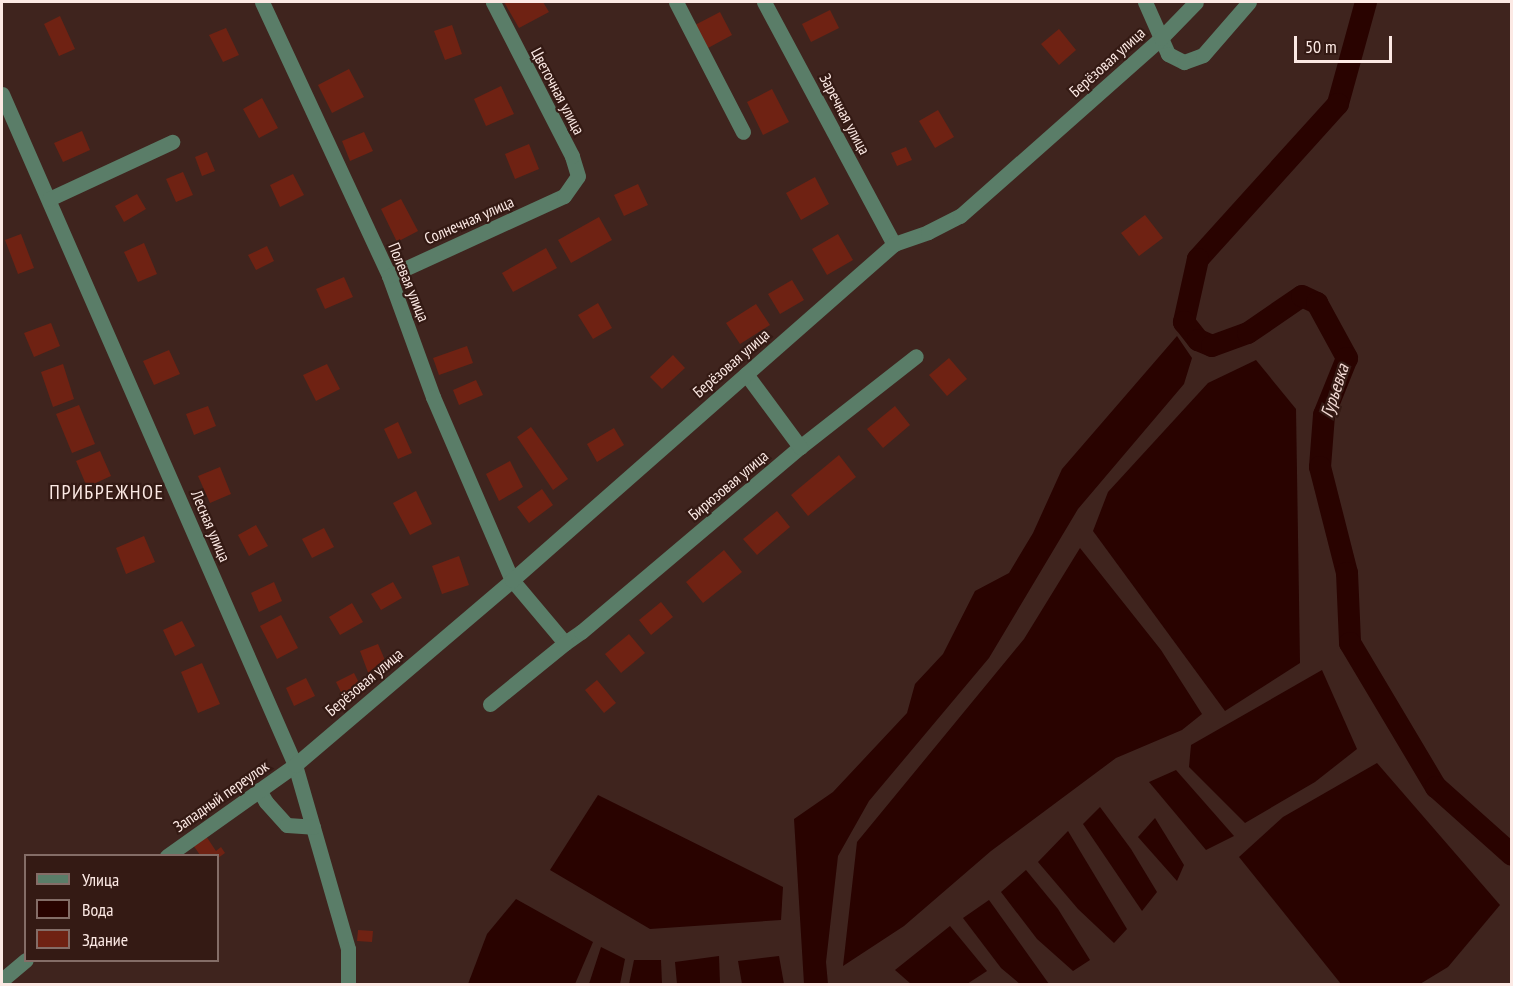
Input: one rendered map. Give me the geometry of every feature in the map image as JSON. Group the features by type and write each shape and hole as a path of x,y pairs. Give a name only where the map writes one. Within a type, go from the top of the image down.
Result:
{"street":[{"name":"Полевая улица","path":"262,2 389,276 433,397 512,580"},
{"name":"Цветочная улица","path":"493,2 572,156 578,176 564,196"},
{"path":"675,2 743,132"},
{"name":"Заречная улица","path":"764,2 894,244"},
{"path":"1145,2 1168,54 1184,62 1203,55 1249,2"},
{"name":"Берёзовая улица","path":"295,765 512,580 894,244 928,232 960,216 1161,38 1196,2"},
{"name":"Лесная улица","path":"2,94 295,765 348,949 348,984"},
{"path":"49,199 172,142"},
{"name":"Солнечная улица","path":"389,276 564,196"},
{"name":"Бирюзовая улица","path":"490,704 581,632 800,447 916,356"},
{"path":"746,374 800,447"},
{"path":"512,580 565,643"},
{"name":"Западный переулок","path":"168,854 295,765"},
{"path":"260,790 266,802 287,825 313,827"},
{"path":"2,980 24,962"}],"water":[{"path":"1177,336 1192,358 1184,384 1078,509 989,658 869,801 838,856 826,962 828,984 804,984 794,819 833,792 907,713 915,684 943,654 975,591 1009,573 1033,533 1062,469"},
{"path":"1256,360 1296,409 1300,663 1225,711 1093,531 1108,492 1208,383"},
{"path":"1080,548 1161,650 1202,714 1182,730 1116,758 991,851 904,926 843,966 857,842 1024,639"},
{"path":"1322,670 1357,749 1315,782 1245,823 1189,767 1191,745"},
{"path":"1377,763 1500,905 1448,967 1420,984 1341,984 1239,857 1283,817"},
{"path":"1176,770 1234,836 1206,850 1149,782"},
{"path":"598,795 783,887 781,920 650,929 550,870"},
{"path":"1100,807 1131,849 1157,892 1142,911 1083,824"},
{"path":"1155,818 1184,865 1177,881 1138,837"},
{"path":"1068,831 1127,929 1114,943 1078,909 1038,862"},
{"path":"1026,870 1058,909 1090,960 1073,971 1037,939 1001,892"},
{"path":"516,899 593,942 575,984 468,984 487,934"},
{"path":"989,900 1049,984 1020,984 1001,968 963,918"},
{"path":"950,926 987,971 967,984 911,984 895,970"},
{"path":"601,947 625,959 620,984 589,984"},
{"path":"719,956 720,984 677,984 675,962"},
{"path":"779,956 784,984 742,984 738,961"},
{"path":"634,960 661,960 662,984 629,984"}],"building":[{"path":"504,2 543,2 549,12 519,28"},
{"path":"830,10 839,28 811,42 802,24"},
{"path":"720,12 732,35 708,48 695,25"},
{"path":"60,16 75,49 59,56 44,24"},
{"path":"452,25 462,54 445,60 434,31"},
{"path":"226,28 239,55 223,62 209,35"},
{"path":"1059,29 1076,50 1059,65 1041,44"},
{"path":"349,69 364,97 332,113 318,85"},
{"path":"501,86 514,114 486,126 474,99"},
{"path":"772,89 789,122 763,135 747,102"},
{"path":"262,98 278,128 259,138 243,109"},
{"path":"938,110 954,137 935,148 919,121"},
{"path":"82,131 90,150 63,162 54,143"},
{"path":"364,132 373,151 350,161 342,141"},
{"path":"529,144 539,169 515,179 505,154"},
{"path":"906,147 912,160 897,166 891,153"},
{"path":"207,152 215,171 202,176 195,157"},
{"path":"183,172 193,195 176,202 166,179"},
{"path":"293,174 304,195 280,207 270,185"},
{"path":"815,177 829,204 801,220 786,193"},
{"path":"638,184 648,205 624,216 614,195"},
{"path":"137,194 146,209 124,222 115,206"},
{"path":"401,199 418,231 397,242 381,209"},
{"path":"1145,215 1163,238 1139,256 1121,233"},
{"path":"599,217 612,240 571,263 558,240"},
{"path":"21,234 34,268 18,274 5,240"},
{"path":"838,234 853,260 827,275 812,249"},
{"path":"144,243 157,274 138,282 124,252"},
{"path":"267,246 274,261 256,270 248,255"},
{"path":"546,248 557,268 513,292 502,273"},
{"path":"344,277 353,297 325,309 316,289"},
{"path":"792,280 804,300 780,314 768,294"},
{"path":"598,303 612,328 593,339 578,315"},
{"path":"756,304 770,325 740,344 726,323"},
{"path":"51,323 60,346 34,357 24,333"},
{"path":"467,346 473,363 439,375 433,358"},
{"path":"169,350 180,374 154,385 143,361"},
{"path":"673,355 685,368 662,389 650,377"},
{"path":"949,358 967,379 947,396 929,375"},
{"path":"63,364 74,399 53,407 41,372"},
{"path":"327,364 340,389 316,401 303,375"},
{"path":"476,380 483,395 459,405 453,390"},
{"path":"79,405 95,444 72,453 56,414"},
{"path":"208,406 216,426 194,435 186,414"},
{"path":"895,406 910,425 883,448 867,429"},
{"path":"398,422 412,453 398,459 384,429"},
{"path":"531,427 568,479 553,490 517,437"},
{"path":"614,428 624,445 597,462 587,444"},
{"path":"100,451 111,476 87,487 76,461"},
{"path":"839,455 856,477 808,516 791,495"},
{"path":"510,461 523,487 499,501 486,474"},
{"path":"220,467 231,494 210,503 198,476"},
{"path":"542,489 553,505 529,523 517,507"},
{"path":"416,491 432,524 410,535 393,503"},
{"path":"777,511 790,527 757,555 743,539"},
{"path":"256,525 268,546 249,556 238,535"},
{"path":"324,528 334,547 312,558 302,539"},
{"path":"144,536 155,562 126,574 116,548"},
{"path":"724,550 742,572 703,603 686,582"},
{"path":"459,556 469,585 442,594 432,566"},
{"path":"274,582 282,601 259,612 251,593"},
{"path":"393,582 402,598 381,610 371,594"},
{"path":"661,602 673,617 651,635 639,620"},
{"path":"352,603 363,622 340,635 329,617"},
{"path":"281,615 298,648 277,659 260,626"},
{"path":"182,621 195,646 175,656 163,630"},
{"path":"629,634 645,653 621,673 605,654"},
{"path":"378,644 388,667 369,675 360,651"},
{"path":"202,663 220,704 198,713 181,672"},
{"path":"354,673 364,693 346,702 336,682"},
{"path":"306,678 315,696 294,706 286,688"},
{"path":"597,680 616,703 604,713 585,690"},
{"path":"206,836 216,851 221,847 225,853 219,857 219,854 199,854 193,845"},
{"path":"358,930 373,931 372,942 357,941"}],"waterway":[{"name":"Гурьевка","path":"1366,2 1338,104 1198,259 1184,322 1198,340 1212,346 1248,333 1302,296 1317,303 1347,358 1324,415 1320,467 1347,573 1350,643 1436,787 1512,855"}],"district":[{"name":"ПРИБРЕЖНОЕ","path":"107,492"}]}
